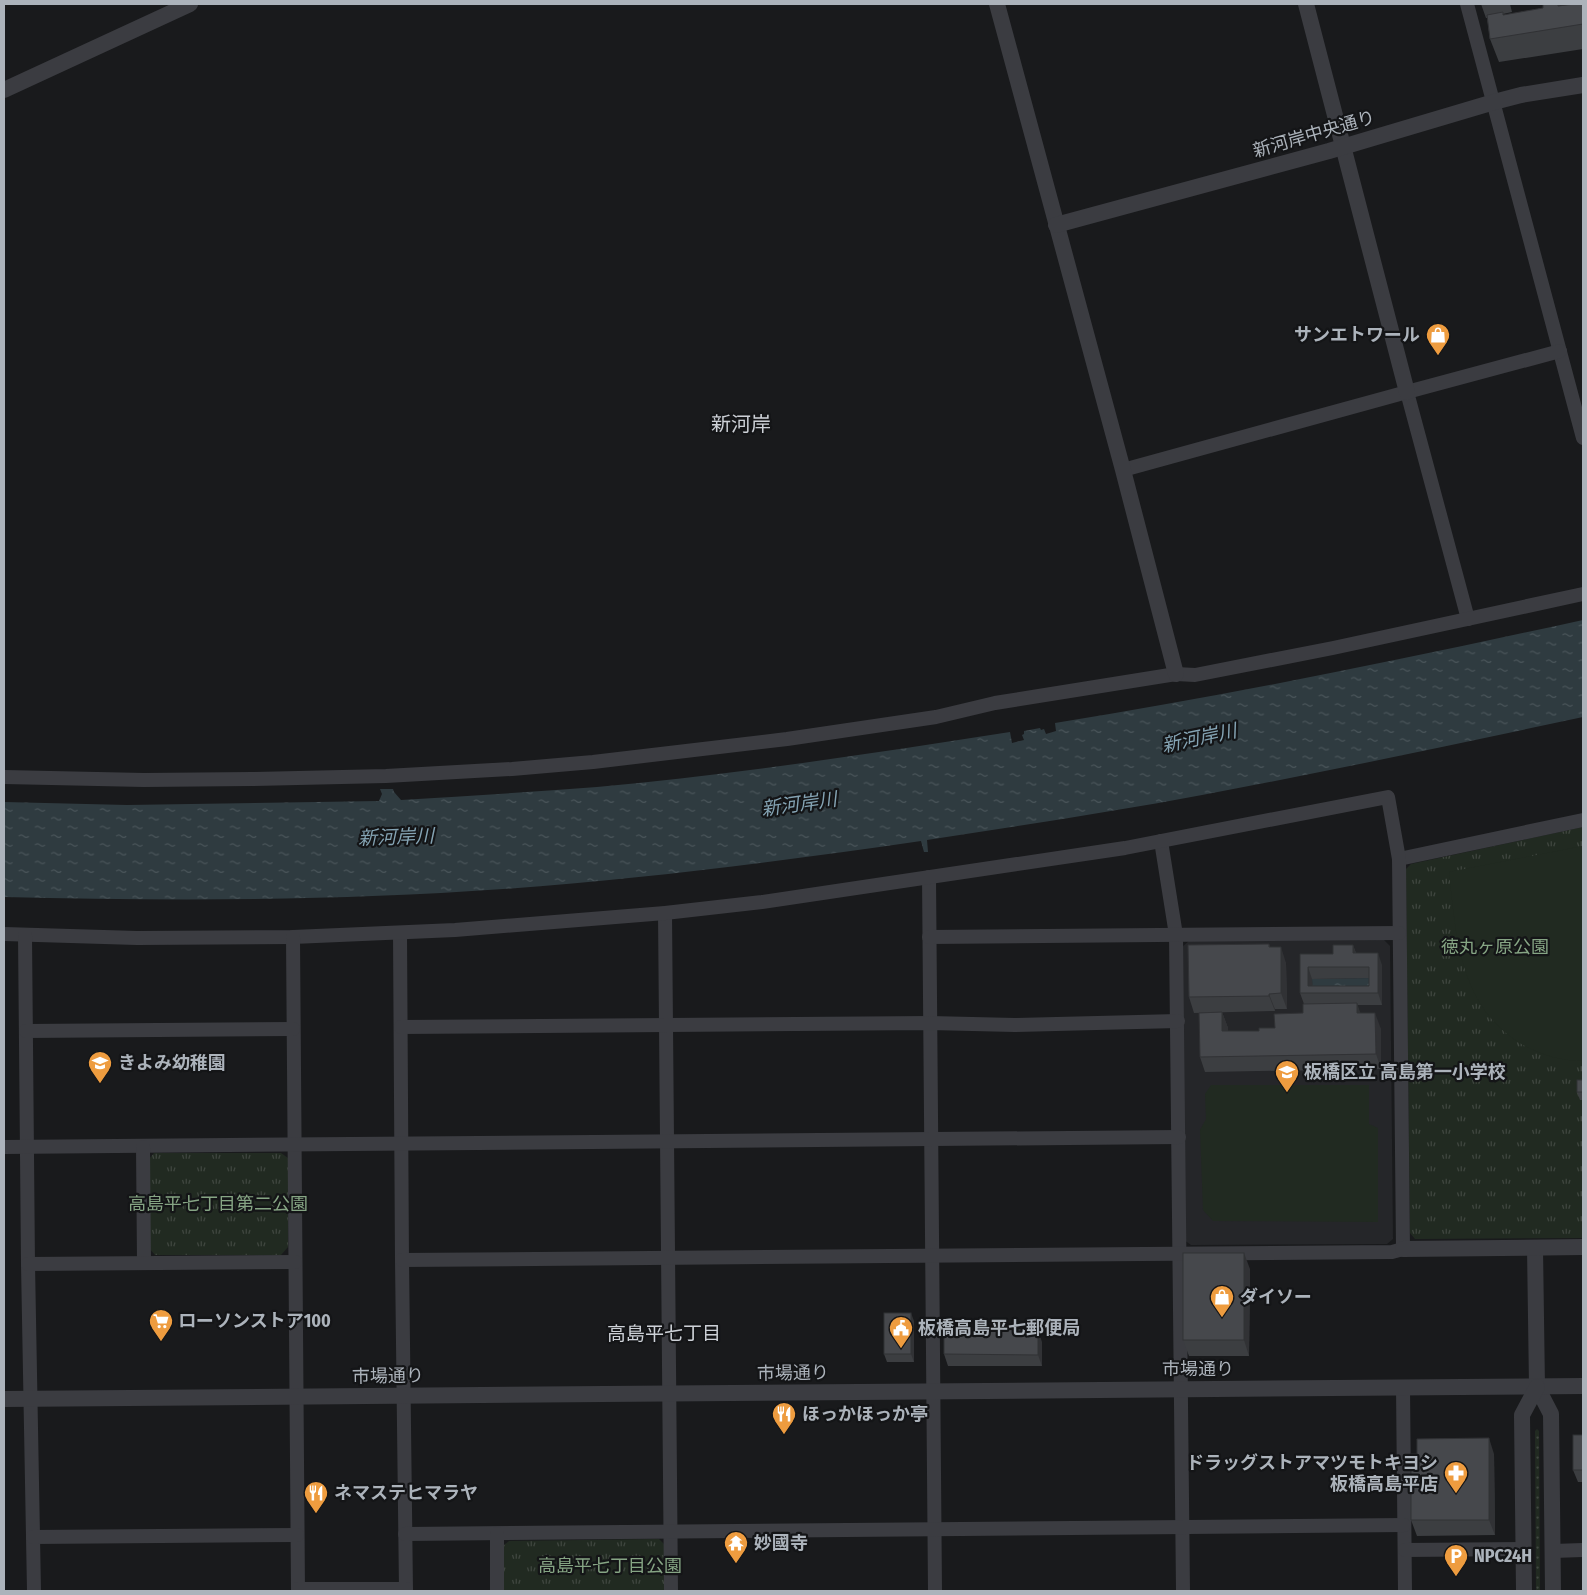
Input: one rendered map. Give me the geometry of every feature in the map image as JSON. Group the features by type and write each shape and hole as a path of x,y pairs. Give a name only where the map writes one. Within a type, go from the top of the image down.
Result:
{"street":[{"path":"4,90 190,4"},
{"path":"998,4 1176,674"},
{"path":"1306,4 1468,619"},
{"path":"1467,4 1583,438"},
{"name":"新河岸中央通り","path":"1056,225 1344,147 1494,102 1522,95 1583,85"},
{"path":"1123,470 1560,351"},
{"path":"4,777 144,780 386,776 512,769 592,762 787,739 936,717 994,703 1176,674 1195,675 1333,648 1583,594"},
{"path":"4,934 137,938 293,937 455,930 665,914 762,902 1125,848 1388,797 1399,859 1403,1249"},
{"path":"1399,859 1583,820"},
{"path":"1160,840 1176,935 1182,1591"},
{"path":"929,877 935,1591"},
{"path":"665,914 671,1591"},
{"path":"293,937 298,1590 406,1590 400,933"},
{"path":"929,937 1399,933"},
{"path":"26,934 28,1264 34,1591"},
{"path":"401,1027 666,1024 1015,1024 1178,1021"},
{"path":"26,1031 293,1029"},
{"path":"4,1148 1179,1137"},
{"path":"143,1146 144,1262"},
{"path":"402,1260 1392,1252 1403,1249 1583,1247"},
{"path":"1535,1248 1537,1387 1551,1414 1553,1591"},
{"path":"28,1264 296,1262"},
{"name":"市場通り","path":"4,1400 1583,1386"},
{"path":"1403,1387 1405,1591"},
{"path":"1524,1591 1522,1415 1537,1387"},
{"path":"405,1534 1404,1526"},
{"path":"497,1534 497,1591"},
{"path":"33,1537 297,1535"},
{"path":"1405,1550 1524,1549"},
{"path":"1553,1551 1583,1550"}],"shaded area":[{"name":"板橋区立 高島第一小学校","path":"1384,940 1390,946 1393,1239 1387,1244 1191,1245 1184,1240 1182,947 1189,941"}],"green space":[{"name":"徳丸ヶ原公園","path":"1583,827 1583,1238 1415,1239 1410,1233 1406,869 1411,864"},
{"path":"1583,846 1583,1061 1575,1061 1541,1053 1518,1042 1498,1026 1483,1008 1472,988 1458,943 1449,872"},
{"path":"1211,1085 1369,1085 1369,1124 1378,1128 1378,1222 1213,1221 1203,1210 1200,1130 1206,1119 1205,1094"},
{"name":"高島平七丁目第二公園","path":"154,1153 281,1153 288,1158 288,1247 281,1255 155,1255 149,1248 148,1160"},
{"path":"1537,1429 1539,1431 1540,1591 1536,1591 1535,1431"},
{"name":"高島平七丁目公園","path":"659,1539 664,1544 664,1591 502,1591 503,1546 509,1541"}],"water":[{"name":"新河岸川","path":"1583,620 1583,717 1202,795 927,840 928,852 924,852 921,841 660,875 441,893 254,899 4,897 4,802 127,805 379,801 382,794 380,789 393,789 401,800 649,782 804,763 1010,732 1012,743 1024,740 1022,735 1024,731 1040,728 1041,730 1044,729 1046,734 1056,731 1055,723 1320,675"},
{"path":"1374,978 1374,998 1313,998 1312,979"}],"building":[{"path":"1543,4 1558,4 1558,6 1583,4 1583,24 1490,39 1487,15 1503,12 1503,15 1543,8"},
{"path":"1269,944 1269,947 1281,947 1281,993 1269,994 1269,996 1189,997 1188,945"},
{"path":"1333,945 1353,945 1353,953 1378,953 1378,993 1300,993 1300,954 1333,954","holes":["1308,967 1369,967 1369,986 1308,986"]},
{"path":"1357,1003 1357,1013 1375,1013 1376,1054 1200,1057 1199,1013 1222,1012 1222,1031 1259,1031 1259,1028 1275,1028 1274,1014 1303,1013 1303,1004"},
{"path":"1577,1080 1583,1080 1583,1092 1577,1092"},
{"path":"1183,1253 1244,1253 1244,1340 1183,1340"},
{"path":"884,1313 911,1313 911,1354 884,1354"},
{"path":"944,1329 1038,1330 1038,1355 944,1354"},
{"path":"1573,1435 1583,1435 1583,1470 1573,1470"},
{"path":"1489,1438 1489,1520 1411,1520 1411,1454 1417,1454 1417,1439"}],"place":[{"name":"サンエトワール","path":"1438,356"},
{"name":"きよみ幼稚園","path":"100,1084"},
{"name":"板橋区立 高島第一小学校","path":"1287,1093"},
{"name":"ダイソー","path":"1222,1318"},
{"name":"ローソンストア100","path":"161,1342"},
{"name":"板橋高島平七郵便局","path":"901,1349"},
{"name":"ほっかほっか亭","path":"784,1435"},
{"name":"ドラッグストアマツモトキヨシ 板橋高島平店","path":"1456,1494"},
{"name":"ネマステヒマラヤ","path":"316,1514"},
{"name":"妙國寺","path":"736,1564"},
{"name":"NPC24H","path":"1456,1577"}],"district":[{"name":"新河岸","path":"741,424"},
{"name":"高島平七丁目","path":"664,1333"}]}
